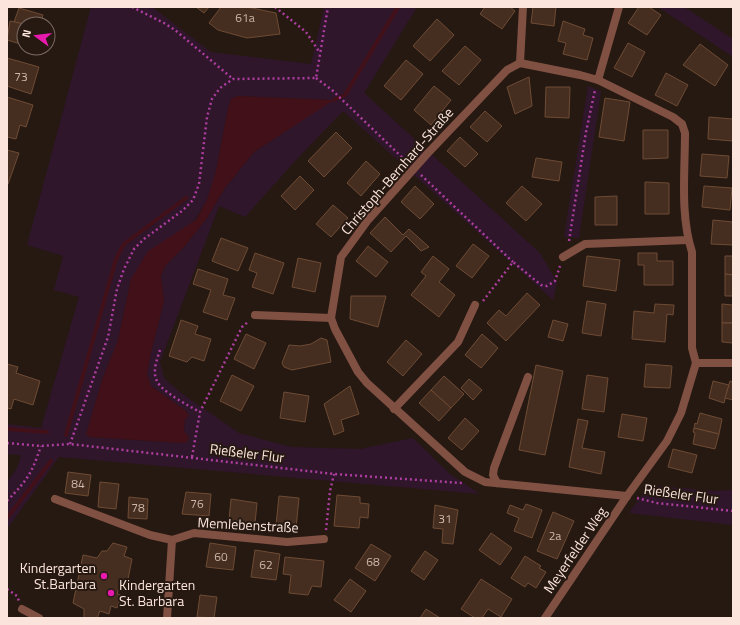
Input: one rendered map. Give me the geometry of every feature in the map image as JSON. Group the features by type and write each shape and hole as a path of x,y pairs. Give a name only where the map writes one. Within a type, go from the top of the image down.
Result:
{"street":[{"path":"255,315 331,318 335,330 358,372 367,383 464,472 485,482 627,496 667,441 678,420 696,363 692,348 692,252 688,240 685,221 685,133 682,124 673,117 598,80 520,63 523,7"},
{"path":"598,80 620,7"},
{"name":"Christoph-Bernhard-Straße","path":"331,318 341,257 368,220 507,70 520,63"},
{"path":"563,257 585,244 688,240"},
{"path":"394,409 458,342 475,305"},
{"path":"696,363 733,364"},
{"path":"497,483 493,475 494,468 528,377"},
{"name":"Meyerfelder Weg","path":"545,618 627,496"},
{"name":"Memlebenstraße","path":"55,499 150,536 172,540 194,533 287,542 324,539"},
{"path":"167,618 172,540"},
{"path":"22,609 39,618"}],"path":[{"path":"132,7 169,26 233,79"},
{"path":"275,7 306,32 320,53"},
{"path":"316,78 328,7"},
{"path":"70,444 108,337 117,289 124,268 134,250 144,239 182,211 193,200 199,184 207,117 212,99 220,88 233,79 316,78 332,90 513,262 541,285 547,286 555,281 570,238 586,132 598,80"},
{"path":"475,305 485,300 513,262"},
{"path":"192,457 200,412 242,327 255,315"},
{"path":"160,350 155,372 157,381 166,390 200,412"},
{"name":"Rießeler Flur","path":"7,443 41,446 70,444 334,474 466,483"},
{"path":"7,500 28,478 41,446"},
{"path":"324,539 330,491 334,474"},
{"name":"Rießeler Flur","path":"627,496 657,503 733,511"},
{"path":"7,588 17,596 22,609"}],"shaded area":[{"path":"91,7 152,7 211,52 311,64 324,7 417,7 364,93 540,253 557,282 553,300 343,111 295,161 245,217 219,206 160,362 164,378 181,393 239,433 291,447 360,449 413,438 450,474 480,494 59,457 7,529 7,482 17,468 21,455 7,454 7,424 41,428 79,297 54,290 63,256 27,245","holes":["238,96 333,100 254,152 225,188 207,218 184,247 165,266 161,276 164,301 147,374 151,386 186,411 189,416 185,419 184,431 189,437 187,442 181,443 90,437 86,435 102,380 118,340 131,279 180,232 195,220 207,200 216,171 231,99"]},
{"path":"658,7 684,7 733,39 733,57"},
{"path":"588,86 601,91 579,238 564,237"},
{"path":"238,96 334,100 254,152 225,188 207,218 184,247 165,266 161,276 164,301 147,374 151,386 186,411 189,416 185,419 184,431 189,437 187,442 181,443 90,437 86,435 87,431 102,380 118,340 131,279 148,251 196,220 207,200 216,171 231,99"},
{"path":"649,485 714,491 733,490 733,525 629,513"}],"building":[{"path":"196,7 209,7 204,13"},
{"path":"221,7 247,7 276,13 280,34 247,38 218,30 209,23"},
{"path":"485,7 510,7 515,11 502,29 480,14"},
{"path":"533,7 556,7 554,26 531,23"},
{"path":"639,7 649,7 661,15 647,35 628,23"},
{"path":"19,8 43,15 43,16 16,16"},
{"path":"437,19 454,35 430,61 413,46"},
{"path":"10,21 16,22 16,43 7,40"},
{"path":"563,21 585,29 583,35 593,38 587,60 563,54 566,43 558,41"},
{"path":"628,43 645,52 632,77 614,68"},
{"path":"700,44 728,65 715,86 683,65"},
{"path":"465,46 481,60 459,85 442,71"},
{"path":"7,58 39,67 31,94 7,86"},
{"path":"406,60 423,74 401,100 384,86"},
{"path":"666,73 688,85 677,106 655,95"},
{"path":"529,77 532,106 515,114 507,87"},
{"path":"434,86 451,100 431,125 414,110"},
{"path":"546,87 570,87 569,118 545,117"},
{"path":"7,97 33,105 26,127 20,125 16,139 7,137"},
{"path":"605,98 630,102 624,141 599,137"},
{"path":"485,111 502,126 487,142 470,127"},
{"path":"709,117 733,119 733,141 708,139"},
{"path":"643,130 668,130 668,158 643,159"},
{"path":"336,132 352,148 324,177 308,161"},
{"path":"460,137 478,154 465,167 447,151"},
{"path":"7,150 19,153 8,184 7,183"},
{"path":"702,154 729,156 727,178 700,176"},
{"path":"536,158 562,162 559,181 532,177"},
{"path":"366,161 380,174 361,196 347,183"},
{"path":"300,176 314,190 295,210 281,196"},
{"path":"645,182 669,183 669,214 645,214"},
{"path":"415,186 434,204 420,219 401,202"},
{"path":"522,186 542,204 526,221 506,203"},
{"path":"704,186 732,188 730,210 702,207"},
{"path":"617,196 617,225 595,225 595,197"},
{"path":"333,205 348,218 331,237 316,224"},
{"path":"385,217 403,235 409,229 429,247 421,251 406,236 391,252 370,233"},
{"path":"713,220 733,222 733,245 711,244"},
{"path":"221,238 248,248 238,271 212,261"},
{"path":"473,244 489,256 472,278 456,266"},
{"path":"368,246 388,262 376,277 356,261"},
{"path":"255,253 284,263 273,294 252,287 257,273 249,270"},
{"path":"638,253 657,253 657,261 673,261 673,285 644,285 644,265 638,265"},
{"path":"433,256 449,269 439,282 455,295 439,317 411,295 426,276 421,272"},
{"path":"587,256 620,260 616,291 583,286"},
{"path":"725,256 733,256 733,275 725,274"},
{"path":"298,258 321,263 315,292 292,287"},
{"path":"198,269 228,279 223,295 235,298 227,320 203,312 211,290 193,284"},
{"path":"725,274 733,275 733,296 725,296"},
{"path":"527,293 540,305 506,341 487,323 499,310 506,316"},
{"path":"351,296 386,296 378,327 350,319"},
{"path":"587,301 606,304 601,336 582,333"},
{"path":"655,304 674,305 673,315 667,314 665,342 632,339 634,311 654,313"},
{"path":"722,304 733,305 733,323 722,323"},
{"path":"181,320 198,326 195,334 211,339 204,361 192,357 187,362 169,356"},
{"path":"553,320 568,324 563,341 548,337"},
{"path":"722,323 733,323 733,343 722,342"},
{"path":"246,334 266,343 254,369 234,359"},
{"path":"482,334 498,348 481,368 465,355"},
{"path":"321,338 327,340 331,362 292,370 284,367 282,363 289,345 300,346 311,344"},
{"path":"406,340 422,354 403,376 387,362"},
{"path":"7,364 18,367 16,373 40,381 33,405 14,399 11,409 7,408"},
{"path":"646,364 672,366 670,388 644,387"},
{"path":"536,365 563,371 545,455 519,450"},
{"path":"232,375 254,386 241,411 220,401"},
{"path":"587,375 608,378 604,412 582,409"},
{"path":"444,376 464,394 451,408 431,390"},
{"path":"469,379 482,390 473,400 461,388"},
{"path":"713,381 729,385 724,403 709,398"},
{"path":"730,381 733,382 733,400 725,398"},
{"path":"350,386 359,414 341,420 344,431 334,435 324,404"},
{"path":"431,390 451,408 439,421 419,403"},
{"path":"284,392 309,396 305,422 280,418"},
{"path":"700,413 722,419 719,434 694,428 695,423 697,424"},
{"path":"622,414 647,418 643,441 618,437"},
{"path":"465,418 479,431 462,450 448,438"},
{"path":"578,419 588,421 582,448 605,452 601,474 569,467"},
{"path":"694,428 719,434 715,449 693,444 695,433 693,432"},
{"path":"673,449 697,455 692,473 668,467"},
{"path":"68,472 91,475 88,496 65,493"},
{"path":"100,482 119,484 116,509 98,507"},
{"path":"186,492 211,494 209,516 182,514"},
{"path":"337,495 360,497 360,503 369,504 368,518 360,517 359,528 334,526"},
{"path":"279,496 299,498 296,528 276,525"},
{"path":"129,497 148,499 147,519 128,518"},
{"path":"231,499 257,503 255,523 229,520"},
{"path":"526,504 542,510 532,538 514,531 519,518 507,513 510,505 523,510"},
{"path":"435,505 458,510 453,544 442,543 443,529 433,528"},
{"path":"553,512 574,521 557,559 537,551"},
{"path":"491,533 512,548 500,565 479,550"},
{"name":"Kindergarten St.Barbara","path":"113,543 127,547 124,556 132,559 127,584 121,582 117,594 121,595 117,608 111,606 109,614 100,611 97,618 84,618 84,609 73,603 83,555 97,558 102,551 107,551"},
{"path":"210,543 236,547 233,570 206,567"},
{"path":"371,544 391,556 375,581 355,568"},
{"path":"255,550 280,554 276,580 251,577"},
{"path":"425,551 438,560 424,580 411,571"},
{"path":"525,556 541,566 539,568 546,572 536,588 528,583 525,587 511,578"},
{"path":"285,557 324,561 321,587 312,586 308,595 289,593 291,575 283,574"},
{"path":"350,579 366,591 351,612 334,600"},
{"path":"481,579 512,599 501,617 488,609 482,618 475,618 461,609"},
{"path":"200,595 217,597 214,618 197,617"},
{"path":"426,609 440,618 420,618"}],"waterway":[{"path":"334,100 345,95 398,7"},
{"path":"66,435 116,259 124,244 186,198"},
{"path":"7,429 47,432"},
{"path":"7,518 51,461"}],"place":[{"name":"Kindergarten St.Barbara","path":"104,576"},
{"name":"Kindergarten St. Barbara","path":"111,593"}]}
